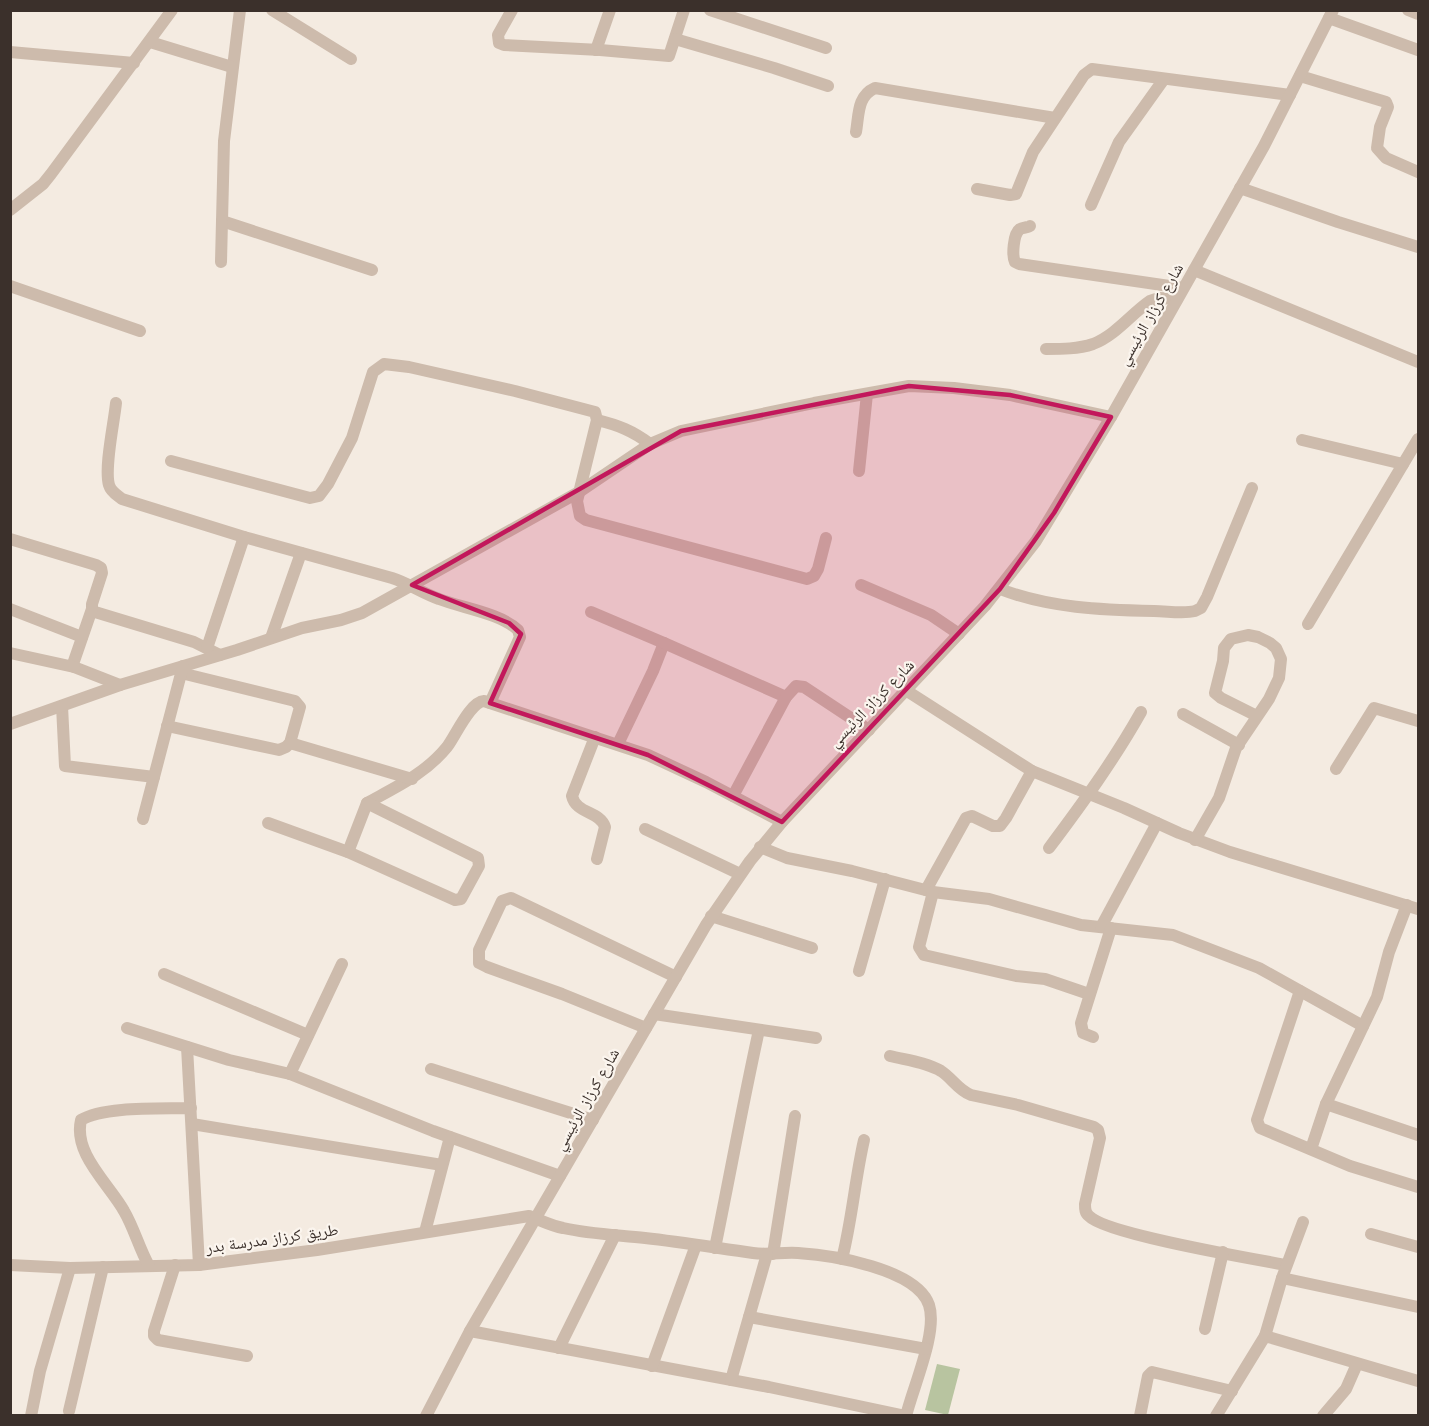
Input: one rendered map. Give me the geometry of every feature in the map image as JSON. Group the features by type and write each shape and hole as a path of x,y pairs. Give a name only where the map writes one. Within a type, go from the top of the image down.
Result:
{"street":[{"path":"10,210 43,184 172,10"},
{"path":"221,262 223,154 240,10"},
{"path":"272,10 351,59"},
{"path":"512,10 498,35 499,43 504,45 669,56 684,10"},
{"path":"596,50 610,10"},
{"path":"710,10 826,48"},
{"path":"1408,10 1419,14"},
{"path":"1331,14 1419,50"},
{"name":"شارع كرزاز الرئيسي","path":"426,1416 470,1331 592,1120 711,916 740,874 782,822 1000,589 1054,513 1240,188 1331,14"},
{"path":"675,39 828,86"},
{"path":"150,42 232,67"},
{"path":"10,52 134,63"},
{"path":"977,189 1016,194 1033,152 1084,75 1092,69 1290,95"},
{"path":"1300,76 1386,102 1388,107 1380,127 1377,148 1386,158 1419,172"},
{"path":"1091,205 1119,142 1164,79"},
{"path":"856,132 861,101 865,94 875,88 1055,118"},
{"path":"1240,188 1419,247"},
{"path":"222,221 372,270"},
{"path":"1030,226 1018,232 1013,257 1019,264 1180,294"},
{"path":"1194,270 1419,362"},
{"path":"10,286 140,331"},
{"path":"1046,349 1078,348 1093,344 1105,338 1150,301 1180,294"},
{"path":"171,461 310,498 319,496 328,484 352,438 373,372 384,364 421,370 595,412 597,420 577,508 580,516 585,520 801,578 814,576 826,538"},
{"path":"10,724 120,685 182,669 302,628 351,617 579,492 650,444 681,431 909,386 954,388 1036,399 1111,417"},
{"path":"859,471 867,394"},
{"path":"116,403 108,474 109,487 122,499 412,585 435,597 509,623 518,630 520,638 490,703"},
{"path":"597,420 620,425 650,444"},
{"path":"1308,624 1419,439"},
{"path":"1302,440 1404,464"},
{"path":"1000,589 1038,601 1088,608 1193,612 1207,597 1252,488"},
{"path":"207,648 244,537"},
{"path":"10,539 57,552 101,568 102,573 74,667"},
{"path":"271,638 301,553"},
{"path":"861,585 931,615 959,634"},
{"path":"10,609 82,637"},
{"path":"92,609 207,648 220,655"},
{"path":"591,612 786,697"},
{"path":"1195,840 1219,798 1234,752 1257,716 1279,678 1281,659 1276,648 1258,637 1237,636 1231,639 1224,648 1215,693 1257,716"},
{"path":"618,744 664,643"},
{"path":"10,653 74,667 120,685"},
{"path":"143,819 182,669"},
{"path":"168,726 279,750 290,743 300,707 297,702 182,669"},
{"path":"733,796 786,697 796,686 804,687 869,729"},
{"path":"907,691 1032,771 1195,840 1413,907 1389,952 1377,997 1326,1104 1311,1149"},
{"path":"348,852 367,803 412,779 427,767 446,748 474,704 484,701 648,755 782,822"},
{"path":"62,706 65,766 154,777"},
{"path":"1336,769 1374,708 1419,722"},
{"path":"1049,848 1090,794 1126,740 1141,712"},
{"path":"1183,714 1239,745"},
{"path":"595,737 572,796 578,807 604,823 597,859"},
{"path":"290,743 412,779"},
{"path":"1032,771 1000,826 993,826 972,816 966,818 929,891 919,947 924,955 1016,976 1045,979 1089,994"},
{"path":"268,824 348,852 457,900 461,899 479,866 478,858 367,803"},
{"path":"1093,1037 1086,1035 1081,1029 1106,928 1157,823"},
{"path":"645,830 740,874"},
{"path":"760,847 787,858 929,891 989,899 1081,925 1173,935 1245,962 1363,1026"},
{"path":"859,970 885,879"},
{"path":"646,1028 479,963 478,950 502,901 510,898 676,977"},
{"path":"711,916 812,948"},
{"path":"290,1074 342,964"},
{"path":"164,974 308,1035"},
{"path":"1300,991 1257,1120 1263,1131 1350,1166 1419,1187"},
{"path":"654,1014 816,1038"},
{"path":"127,1028 187,1047 290,1074 450,1137 560,1176"},
{"path":"716,1248 739,1135 742,1106 759,1030"},
{"path":"187,1047 200,1265"},
{"path":"890,1056 944,1072 964,1092 971,1095 1018,1105 1098,1130 1100,1138 1085,1203 1087,1215 1097,1222 1125,1231 1286,1265"},
{"path":"431,1069 592,1120"},
{"path":"1326,1104 1419,1135"},
{"path":"149,1266 123,1208 108,1190 85,1151 79,1128 81,1120 90,1114 107,1112 191,1108"},
{"path":"730,1380 770,1254 795,1116"},
{"path":"192,1124 442,1165"},
{"path":"424,1232 450,1137"},
{"path":"842,1259 850,1227 856,1172 864,1140"},
{"name":"طريق كرزاز مدرسة بدر","path":"10,1265 70,1268 200,1265 317,1250 519,1216 536,1218"},
{"path":"470,1331 730,1380 861,1411 906,1416 926,1349 931,1320 929,1305 922,1293 898,1277 842,1259 796,1252 770,1254 562,1228 536,1218"},
{"path":"1216,1416 1265,1336 1286,1265 1303,1222"},
{"path":"1371,1234 1419,1247"},
{"path":"559,1348 615,1235"},
{"path":"652,1366 696,1245"},
{"path":"1205,1329 1223,1252"},
{"path":"175,1265 154,1336 158,1340 247,1356"},
{"path":"69,1411 103,1267"},
{"path":"31,1416 40,1371 70,1268"},
{"path":"1282,1278 1419,1307"},
{"path":"749,1317 926,1349"},
{"path":"1265,1336 1357,1364 1418,1378"},
{"path":"1323,1416 1346,1389 1357,1364"},
{"path":"1140,1416 1148,1376 1152,1372 1232,1391"}],"highlighted area":[{"path":"909,386 1010,395 1111,417 1054,513 1000,589 782,822 648,755 490,703 521,634 509,623 412,585 681,431"}],"green space":[{"path":"937,1364 960,1369 948,1415 925,1410"}]}
